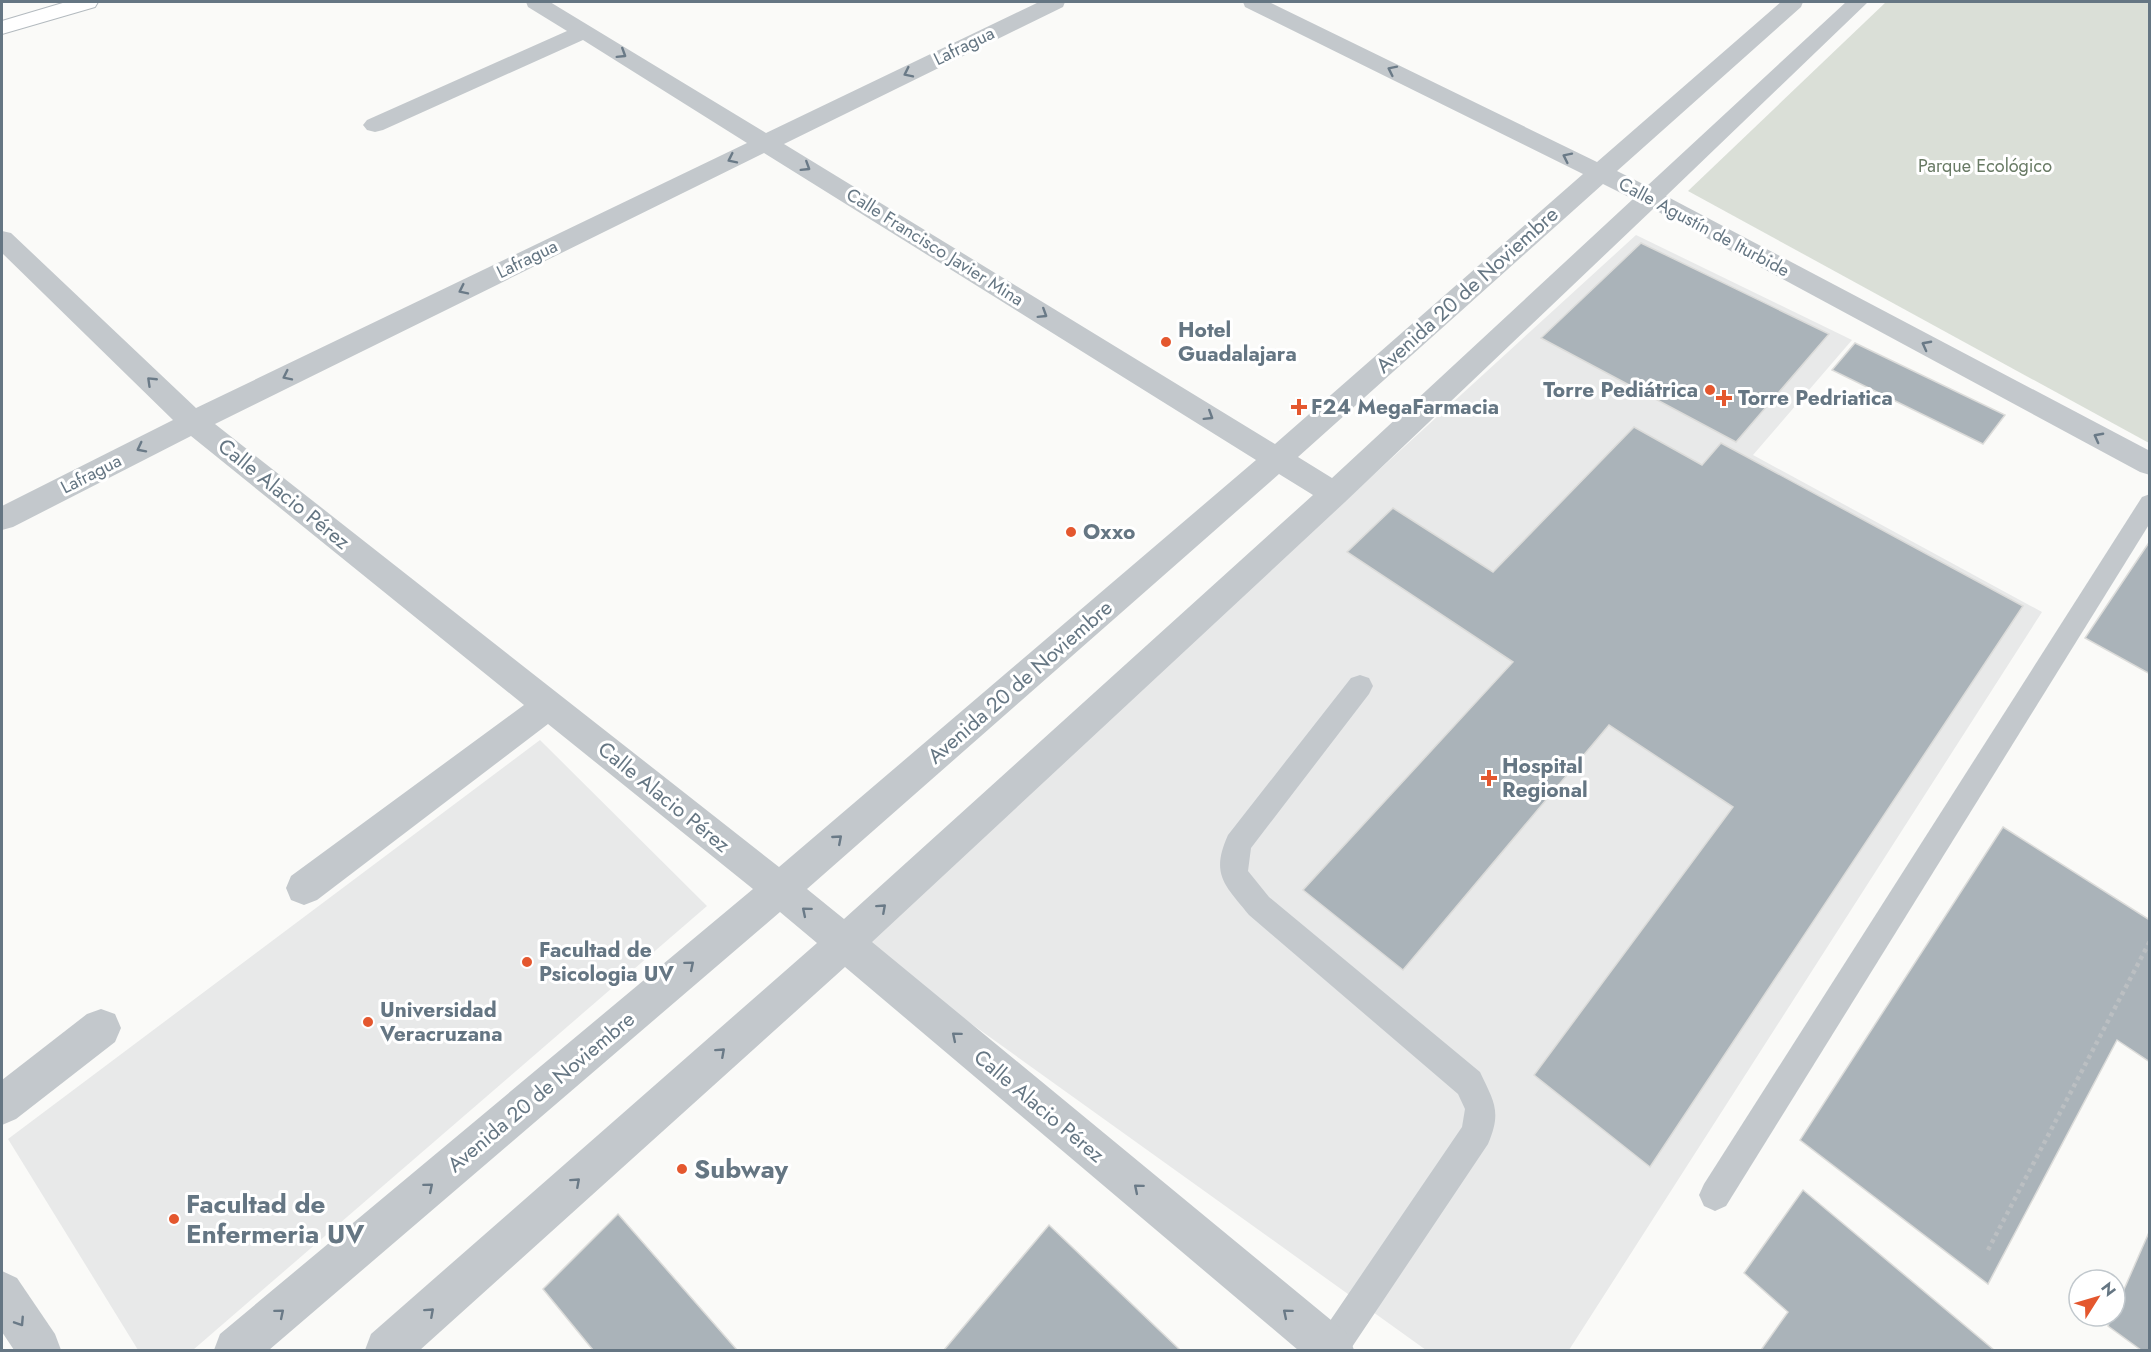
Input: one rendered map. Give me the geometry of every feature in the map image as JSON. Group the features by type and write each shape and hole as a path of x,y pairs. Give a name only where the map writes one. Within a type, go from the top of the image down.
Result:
{"main road":[{"path":"2,28 87,2"}],"street":[{"name":"Calle Francisco Javier Mina","path":"536,2 1334,494"},
{"name":"Lafragua","path":"2,519 193,422 1054,2"},
{"name":"Calle Agustín de Iturbide","path":"1253,2 1649,197 2150,464"},
{"name":"Avenida 20 de Noviembre","path":"236,1350 780,889 1278,458 1793,2"},
{"path":"387,1350 844,943 1334,494 1858,2"},
{"path":"375,125 585,32"},
{"name":"Calle Alacio Pérez","path":"2,239 193,422 780,889 1332,1350"},
{"path":"304,888 549,705"},
{"path":"2,1105 101,1028"},
{"path":"2,1293 39,1350"}],"lane":[{"path":"1715,1195 2150,503"},
{"path":"1332,1350 1477,1133 1480,1108 1469,1083 1259,906 1233,874 1238,844 1360,686"}],"path":[{"path":"1988,1250 2150,941"}],"shaded area":[{"name":"Hospital Regional","path":"1636,235 1852,340 1753,455 2042,612 1569,1350 1426,1350 860,944"},
{"name":"Universidad Veracruzana","path":"540,740 707,906 193,1350 138,1350 8,1139"}],"green space":[{"name":"Parque Ecológico","path":"1886,2 2149,2 2149,443 1688,191"}],"building":[{"name":"Torre Pedriatica","path":"1641,243 1829,334 1736,442 1541,338"},
{"path":"1855,343 2005,415 1983,444 1832,370"},
{"path":"1634,427 1702,465 1721,443 2023,606 1650,1167 1534,1075 1733,807 1609,725 1403,970 1303,890 1513,662 1347,552 1393,508 1493,572"},
{"path":"2150,541 2150,674 2085,638"},
{"path":"2003,827 2148,919 2150,916 2150,1062 2117,1040 1988,1284 1800,1140"},
{"path":"1803,1190 1994,1350 1761,1350 1788,1312 1744,1273"},
{"path":"618,1214 737,1350 593,1350 543,1289"},
{"path":"1049,1225 1180,1350 944,1350"},
{"path":"2150,1230 2150,1350 2141,1350 2111,1328 2127,1328 2127,1283"}],"place":[{"name":"Hotel Guadalajara","path":"1166,342"},
{"name":"Torre Pediátrica","path":"1710,390"},
{"name":"Torre Pedriatica","path":"1724,398"},
{"name":"F24 MegaFarmacia","path":"1299,407"},
{"name":"Oxxo","path":"1071,532"},
{"name":"Hospital Regional","path":"1489,778"},
{"name":"Facultad de Psicologia UV","path":"527,962"},
{"name":"Universidad Veracruzana","path":"368,1022"},
{"name":"Subway","path":"682,1169"},
{"name":"Facultad de Enfermeria UV","path":"174,1219"}]}
